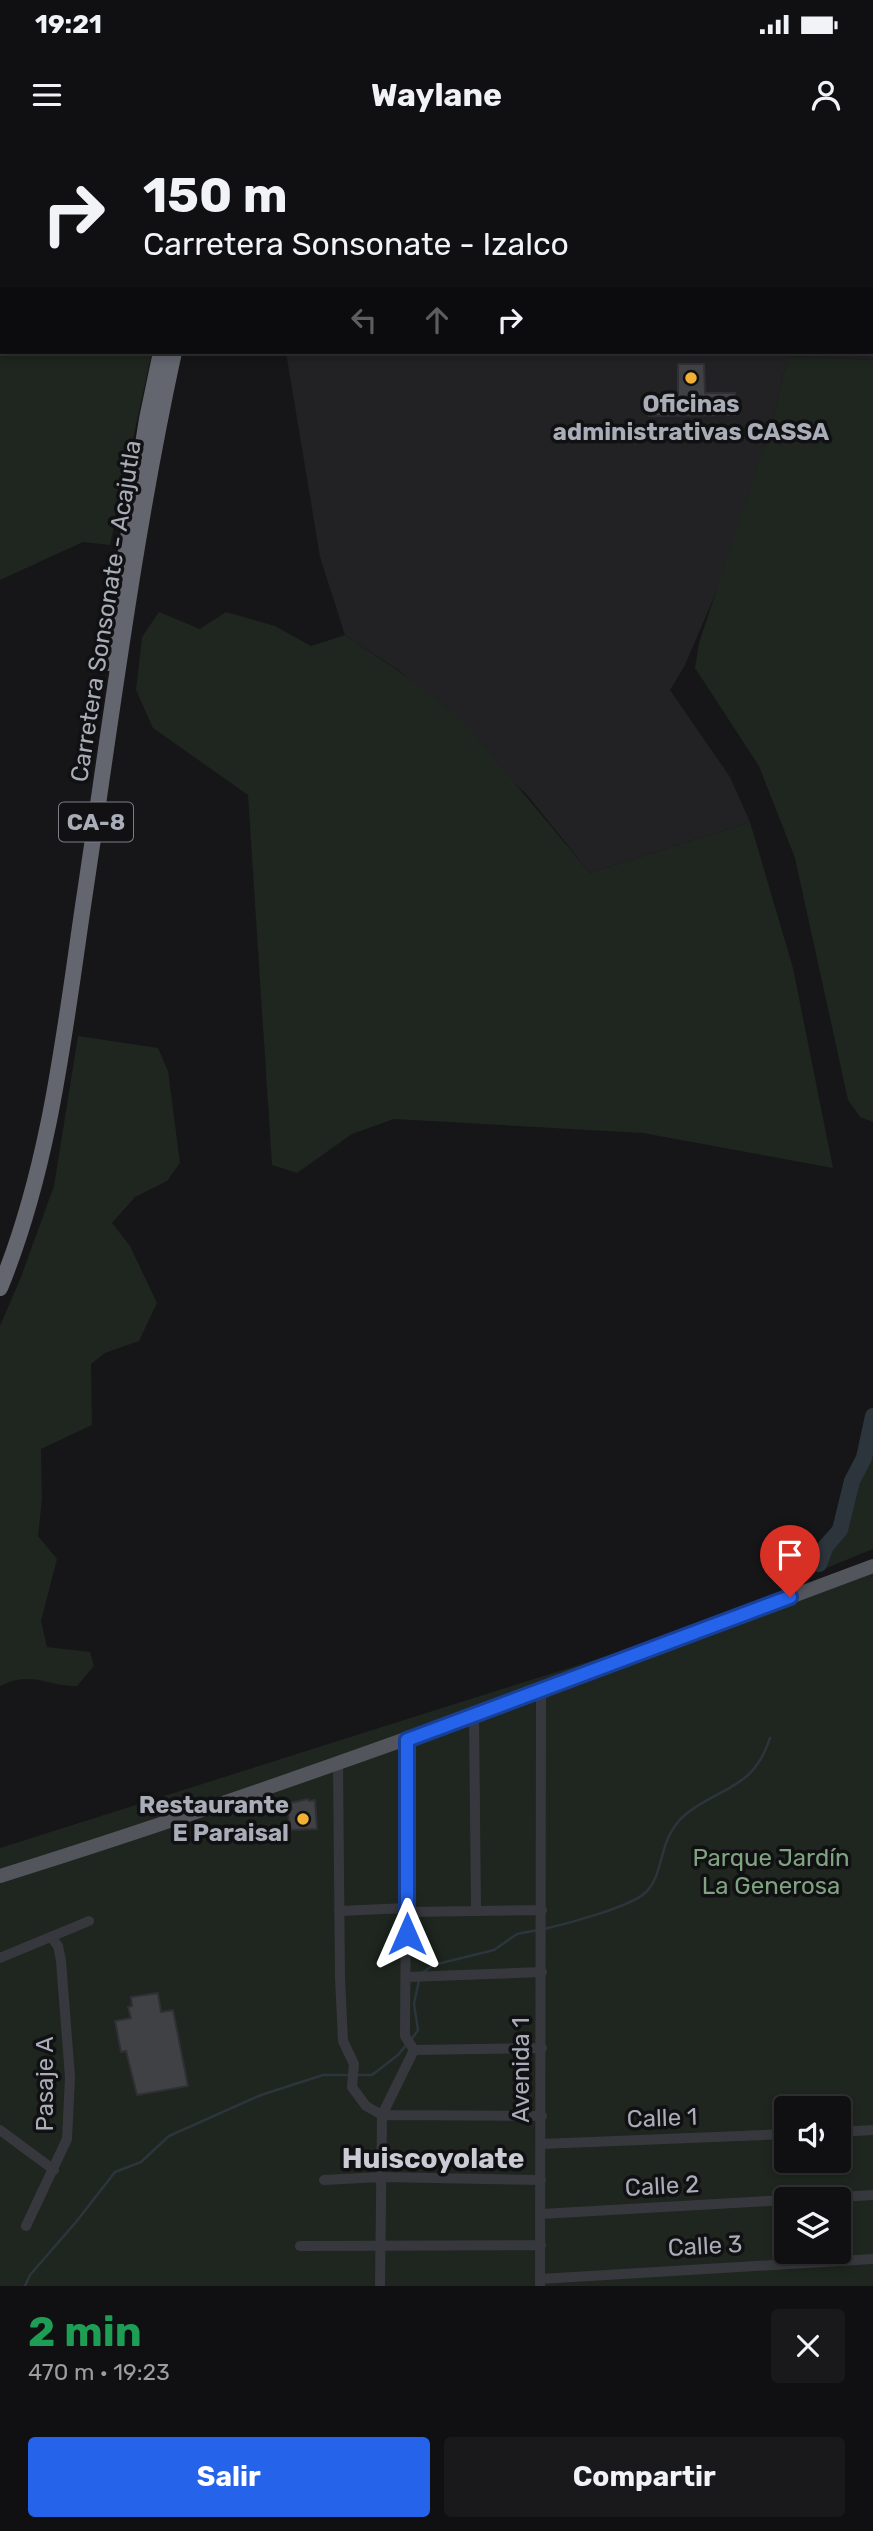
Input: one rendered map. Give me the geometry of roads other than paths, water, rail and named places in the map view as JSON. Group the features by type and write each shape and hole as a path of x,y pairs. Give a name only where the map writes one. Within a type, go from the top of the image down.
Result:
{"highway":[{"name":"CA-8","path":"0,1261 25,1188 48,1073 118,601 147,419 161,354"},
{"name":"Carretera Sonsonate - Acajutla","path":"0,1288 24,1222 50,1120 122,644 159,418 173,354"}],"main road":[{"path":"0,1876 407,1740 873,1566"}],"street":[{"name":"Avenida 1","path":"540,2283 541,1690"},
{"path":"474,1714 477,1910"},
{"path":"407,1740 407,1910 416,1976 405,2036 413,2048"},
{"path":"338,1764 343,2041 354,2064 352,2087 366,2106 382,2115 542,2116"},
{"path":"339,1910 477,1910 542,1915"},
{"path":"0,1958 89,1921"},
{"name":"Pasaje A","path":"26,2225 67,2139 70,2077 61,1961 58,1947 51,1937"},
{"path":"416,1976 542,1972"},
{"path":"413,2048 542,2048"},
{"path":"380,2286 382,2115 413,2048"},
{"path":"0,2130 54,2170"},
{"path":"851,2131 873,2130"},
{"name":"Calle 1","path":"541,2144 774,2134"},
{"path":"324,2180 381,2177 541,2180"},
{"path":"851,2196 873,2195"},
{"name":"Calle 2","path":"541,2214 774,2201"},
{"path":"300,2246 541,2245"},
{"name":"Calle 3","path":"540,2283 578,2274 873,2259"}],"waterway":[{"path":"819,1564 826,1546 840,1530 852,1481 864,1458 873,1416"},
{"path":"544,1929 612,1909 645,1893 652,1885 665,1845 676,1824 686,1814 735,1785 755,1768 770,1738"},
{"path":"421,1974 433,1965 494,1950 517,1934 538,1930"},
{"path":"411,2040 418,2030 414,2004 419,1980"},
{"path":"355,2075 372,2075 398,2055 406,2045"},
{"path":"25,2286 30,2275 115,2172 141,2162 169,2136 261,2095 323,2075 348,2075"}],"place":[{"name":"Oficinas administrativas CASSA","path":"691,378"},
{"name":"Restaurante E Paraisal","path":"303,1819"}],"district":[{"name":"Huiscoyolate","path":"433,2158"}],"park label":[{"name":"Parque Jardín La Generosa","path":"771,1872"}]}
